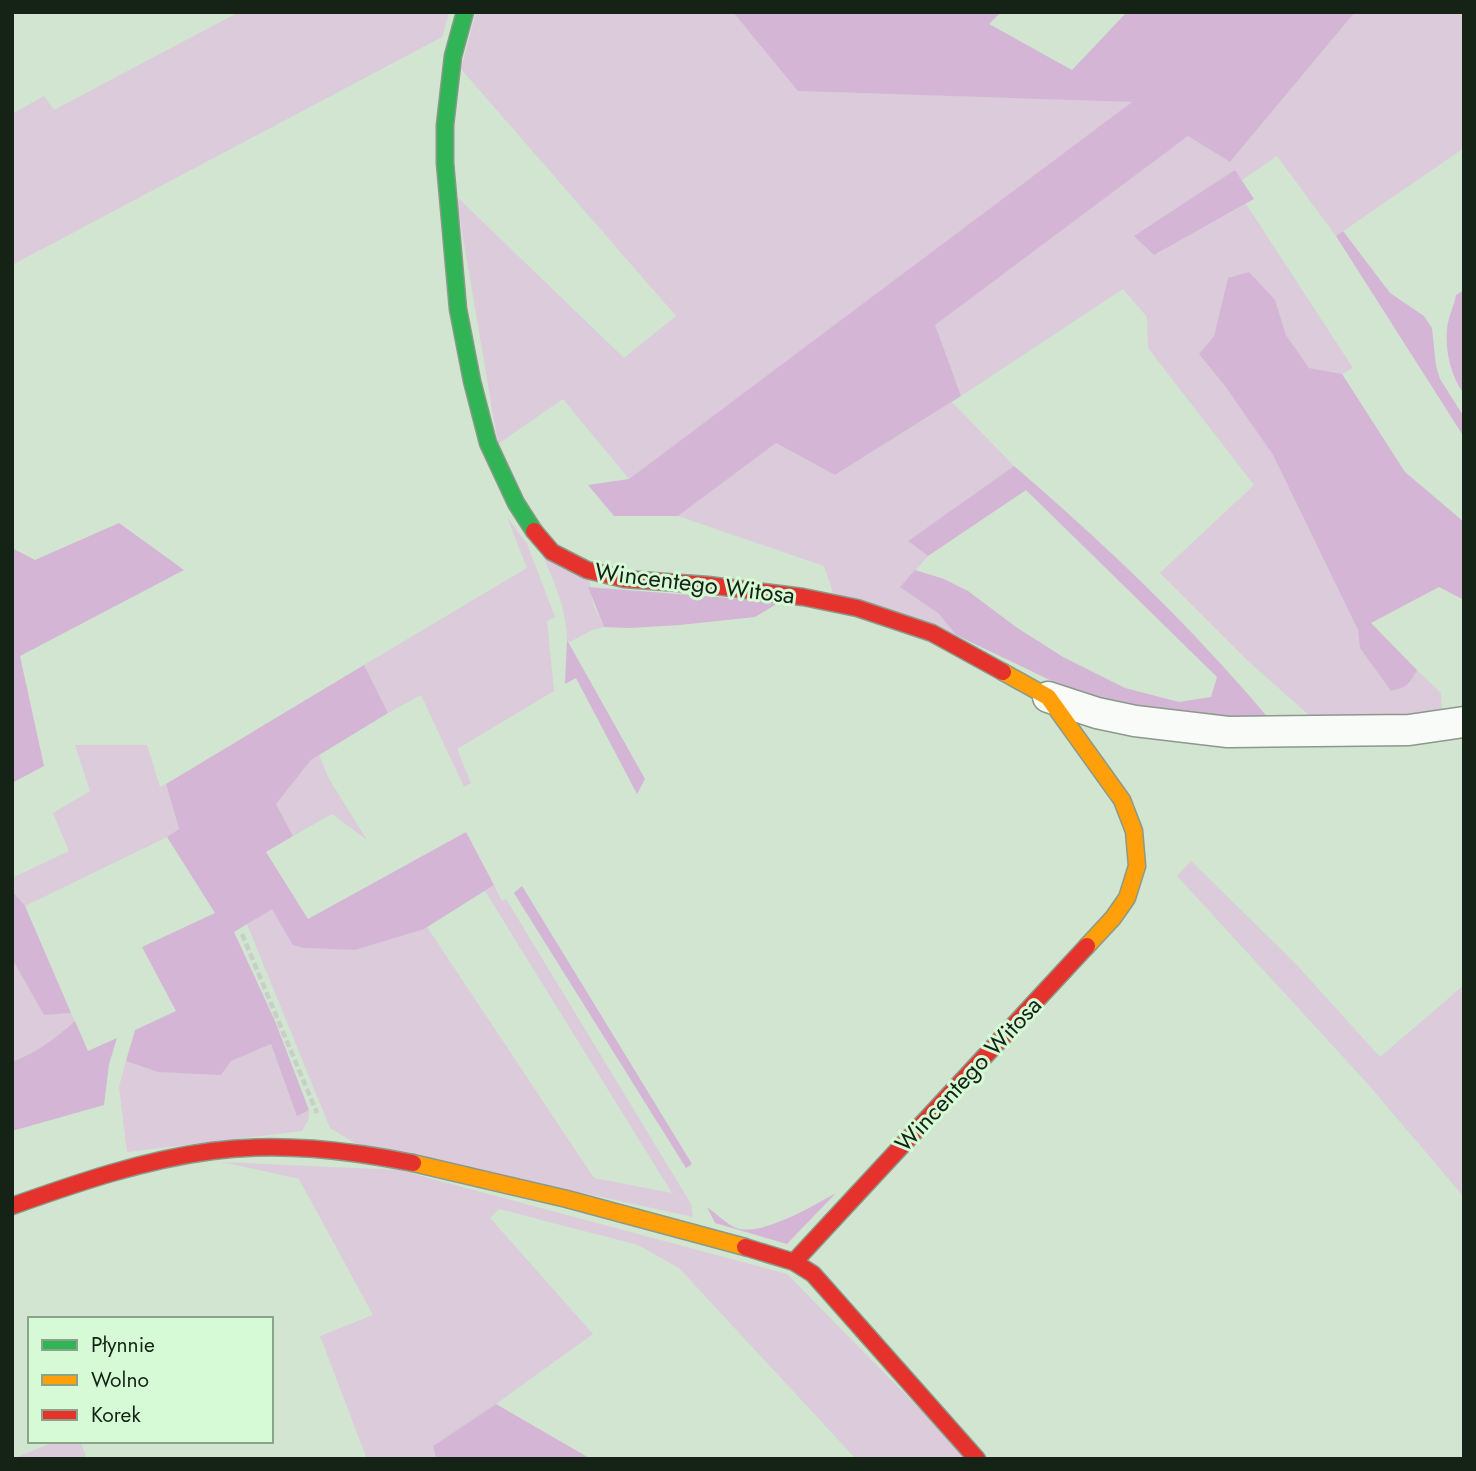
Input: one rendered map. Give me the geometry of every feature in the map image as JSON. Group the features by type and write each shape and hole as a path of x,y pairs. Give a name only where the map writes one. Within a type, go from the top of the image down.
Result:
{"street":[{"name":"Wincentego Witosa","path":"465,12 453,56 445,125 444,163 458,309 488,443 516,503 545,544 567,562 606,575 743,589 857,608 932,632 1048,697 1097,713 1135,721 1228,732 1409,730 1464,722"},
{"name":"Wincentego Witosa","path":"794,1262 1084,950 1127,898 1137,866 1137,848 1130,818 1122,800 1048,697"},
{"path":"12,1206 120,1171 208,1152 242,1148 319,1149 376,1156 484,1178 794,1262 813,1274 831,1293 977,1459"}],"path":[{"path":"242,934 312,1097 319,1122 319,1149"}],"shaded area":[{"path":"239,12 449,12 442,37 12,265 12,114 44,96 54,110"},
{"path":"476,12 733,12 799,91 1133,102 629,479 563,399 498,444 456,196 624,358 676,316 461,69"},
{"path":"733,12 1001,12 989,24 1072,70 1127,12 1355,12 1230,162 1188,136 935,325 961,396 835,475 776,443 678,516 614,516 588,485 629,479 1132,102 798,91"},
{"path":"1355,12 1464,12 1464,148 1336,236 1277,156 1242,180 1234,170 1154,255 1246,204 1353,368 1342,374 1309,368 1286,335 1275,300 1228,278 1214,336 1199,354 1273,455 1358,630 1360,648 1391,691 1409,684 1417,670 1441,693 1442,712 1366,719 1310,716 1247,660 1160,573 1254,485 1148,348 1147,317 1123,289 961,396 934,325 1188,136 1230,162"},
{"path":"1235,170 1254,199 1154,255 1134,236"},
{"path":"1343,231 1390,293 1424,316 1432,328 1436,366 1440,379 1464,417 1464,437 1336,236"},
{"path":"1249,272 1275,300 1286,335 1309,368 1342,374 1405,472 1464,522 1464,600 1439,587 1371,623 1417,670 1407,685 1401,688 1391,691 1360,648 1358,630 1273,455 1199,354 1214,336 1228,278"},
{"path":"1464,290 1464,394 1452,372 1447,337 1456,295"},
{"path":"952,402 1014,466 908,541 928,556 901,587 939,614 956,635 833,593 824,566 678,516 776,443 835,475"},
{"path":"1014,466 1147,588 1210,652 1270,720 1237,724 1089,699 956,635 939,614 900,587 915,570 944,579 968,591 1016,627 1063,657 1125,688 1179,702 1211,697 1217,677 1026,490 928,556 908,541"},
{"path":"507,517 527,544 555,617 547,621 554,691 457,749 471,783 464,787 421,695 388,713 364,665 527,568"},
{"path":"119,523 184,570 20,656 44,766 12,783 12,548 35,560"},
{"path":"542,553 589,579 593,604 604,627 570,642 567,640 562,606"},
{"path":"588,587 780,602 755,617 680,625 604,627"},
{"path":"567,640 645,779 637,794 576,678 565,684"},
{"path":"364,665 388,713 311,760 276,804 293,836 266,852 308,919 466,832 494,885 424,929 355,950 304,948 293,945 272,909 234,932 275,1021 309,1110 297,1116 271,1044 231,1061 221,1075 158,1072 126,1061 135,1030 176,1011 142,947 215,913 167,837 179,829 166,784"},
{"path":"75,745 147,745 160,787 166,784 179,830 25,906 12,891 12,878 69,851 53,813 90,791"},
{"path":"319,755 329,779 367,840 332,814 293,836 276,804 311,760"},
{"path":"1191,861 1294,962 1380,1057 1464,985 1464,1197 1367,1083 1177,876"},
{"path":"494,885 502,901 506,899 691,1204 693,1217 355,1143 330,1128 247,924 272,908 294,945 304,948 355,950 427,927 594,1178 672,1193 485,891"},
{"path":"522,886 692,1164 686,1168 514,893"},
{"path":"12,891 25,906 71,1013 44,1015 12,962"},
{"path":"14,961 44,1015 71,1013 75,1021 30,1054 12,1062 12,962"},
{"path":"75,1021 88,1051 117,1038 109,1064 104,1105 12,1131 12,1062 30,1054"},
{"path":"271,1044 297,1115 309,1110 309,1118 302,1131 127,1152 119,1087 126,1061 158,1072 231,1061"},
{"path":"222,1162 399,1170 787,1274 969,1459 856,1459 679,1268 638,1245 499,1209 490,1218 593,1334 433,1446 436,1459 367,1459 320,1336 373,1315 299,1179"},
{"path":"836,1193 787,1244 715,1223 707,1207 734,1227 757,1228 786,1219"},
{"path":"496,1404 591,1459 436,1459 433,1446"},
{"path":"52,1443 81,1443 87,1459 12,1459"}],"traffic: fast":[{"path":"465,12 453,56 445,125 445,163 458,309 488,443 516,503 534,531"}],"traffic: slow":[{"path":"1003,672 1048,697 1122,800 1134,831 1137,866 1127,898 1087,946"},
{"path":"413,1163 567,1199 745,1247"}],"traffic: jam":[{"path":"534,531 552,552 587,570 624,579 708,585 803,597 857,608 932,633 1003,672"},
{"path":"794,1262 1087,946"},
{"path":"12,1206 136,1166 237,1148 313,1149 413,1163"},
{"path":"745,1247 794,1262 813,1274 977,1459"}]}
